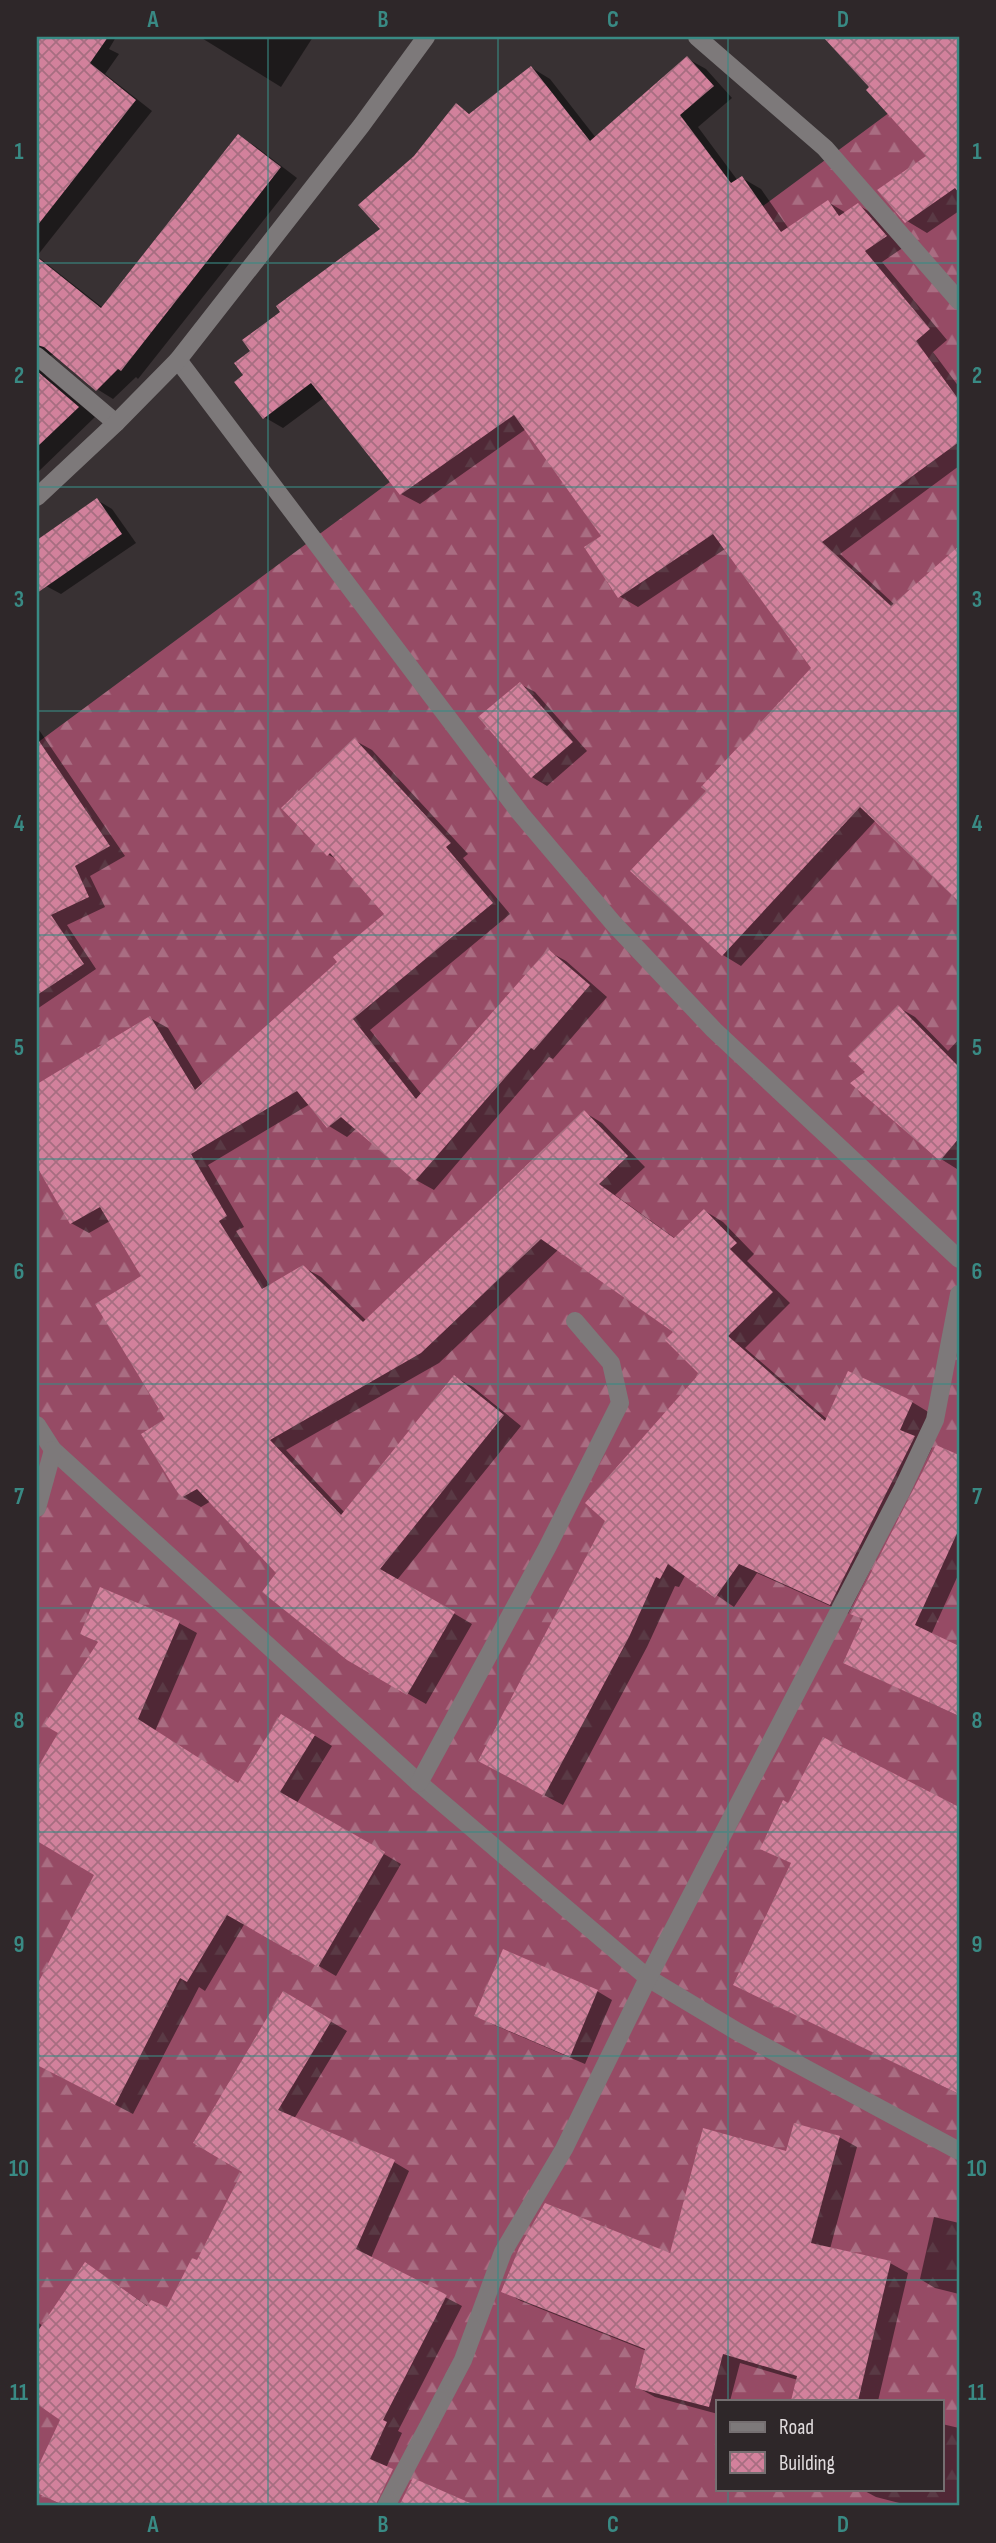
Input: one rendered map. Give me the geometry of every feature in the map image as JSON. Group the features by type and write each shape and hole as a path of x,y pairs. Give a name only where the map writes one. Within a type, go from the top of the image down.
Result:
{"street":[{"path":"37,497 178,360 361,126 426,37"},
{"path":"697,37 825,148 959,301"},
{"path":"37,356 116,423"},
{"path":"178,360 520,813 614,924 714,1030 959,1259"},
{"path":"386,2506 463,2360 503,2252 564,2149 648,1978 869,1557 935,1420 959,1294"},
{"path":"419,1783 547,1548 620,1403 611,1363 575,1321"},
{"path":"37,1425 53,1450 419,1783 648,1978 738,2032 959,2151"},
{"path":"37,1508 53,1450"}],"green space":[{"path":"959,61 959,2506 37,2506 37,743"}],"building":[{"path":"37,37 108,37 90,63 136,100 37,226"},
{"path":"823,37 959,37 959,193 955,188 905,223 877,190 926,156 866,90 869,87"},
{"path":"687,56 714,86 680,115 731,183 742,176 781,232 828,200 839,216 858,203 887,236 865,251 930,329 916,341 959,400 959,442 822,542 891,606 959,546 959,902 860,807 722,956 630,871 706,791 701,787 811,668 713,534 618,598 584,547 601,536 514,415 400,495 311,383 263,419 234,382 243,375 234,363 250,351 242,340 280,312 276,306 380,229 358,205 414,156 456,103 469,114 531,66 590,141"},
{"path":"238,134 281,167 121,371 118,369 96,391 44,347 37,345 37,257 101,308"},
{"path":"37,371 79,407 37,447"},
{"path":"97,498 122,534 37,593 37,540"},
{"path":"520,682 573,742 531,778 478,717"},
{"path":"37,738 110,846 75,866 89,897 51,915 84,964 37,995"},
{"path":"354,738 451,843 446,847 493,903 353,1019 416,1099 548,949 590,985 415,1181 341,1117 327,1128 297,1091 191,1154 227,1216 219,1221 262,1289 303,1265 363,1322 584,1110 628,1156 599,1184 674,1238 704,1209 737,1243 730,1249 773,1292 728,1336 825,1421 848,1371 913,1401 900,1430 915,1436 830,1605 739,1564 715,1598 668,1564 660,1579 656,1577 629,1637 544,1796 478,1761 605,1521 585,1503 699,1374 665,1340 673,1332 541,1239 421,1353 270,1440 341,1515 454,1375 504,1415 380,1569 455,1612 407,1695 347,1660 262,1592 276,1573 197,1489 181,1498 141,1434 165,1419 95,1304 141,1276 100,1207 70,1224 37,1167 37,1084 150,1016 195,1090 337,962 333,957 384,914 330,853 327,856 281,808"},
{"path":"898,1005 959,1067 959,1138 940,1161 850,1083 865,1072 848,1056"},
{"path":"936,1445 959,1455 959,1529 915,1625 959,1646 959,1716 843,1663 863,1619 850,1614"},
{"path":"100,1587 180,1621 138,1719 238,1783 281,1714 315,1735 280,1792 385,1852 318,1967 227,1915 187,1982 180,1978 115,2105 37,2065 37,1985 94,1875 37,1841 37,1769 58,1733 44,1725 98,1642 80,1634"},
{"path":"823,1737 959,1807 959,2094 733,1985 791,1863 760,1849 783,1800 788,1803"},
{"path":"503,1949 598,1990 570,2057 474,2016"},
{"path":"283,1991 332,2020 278,2110 395,2160 356,2249 447,2295 383,2420 387,2422 370,2459 393,2469 375,2506 65,2506 37,2493 37,2469 60,2420 37,2404 37,2332 85,2262 147,2306 151,2300 167,2307 192,2258 197,2260 242,2172 193,2143"},
{"path":"794,2123 840,2136 811,2243 891,2261 858,2400 791,2400 797,2376 723,2354 709,2407 635,2388 645,2349 501,2292 519,2248 545,2203 670,2253 703,2128 786,2151"},
{"path":"413,2478 477,2506 399,2506"}]}
